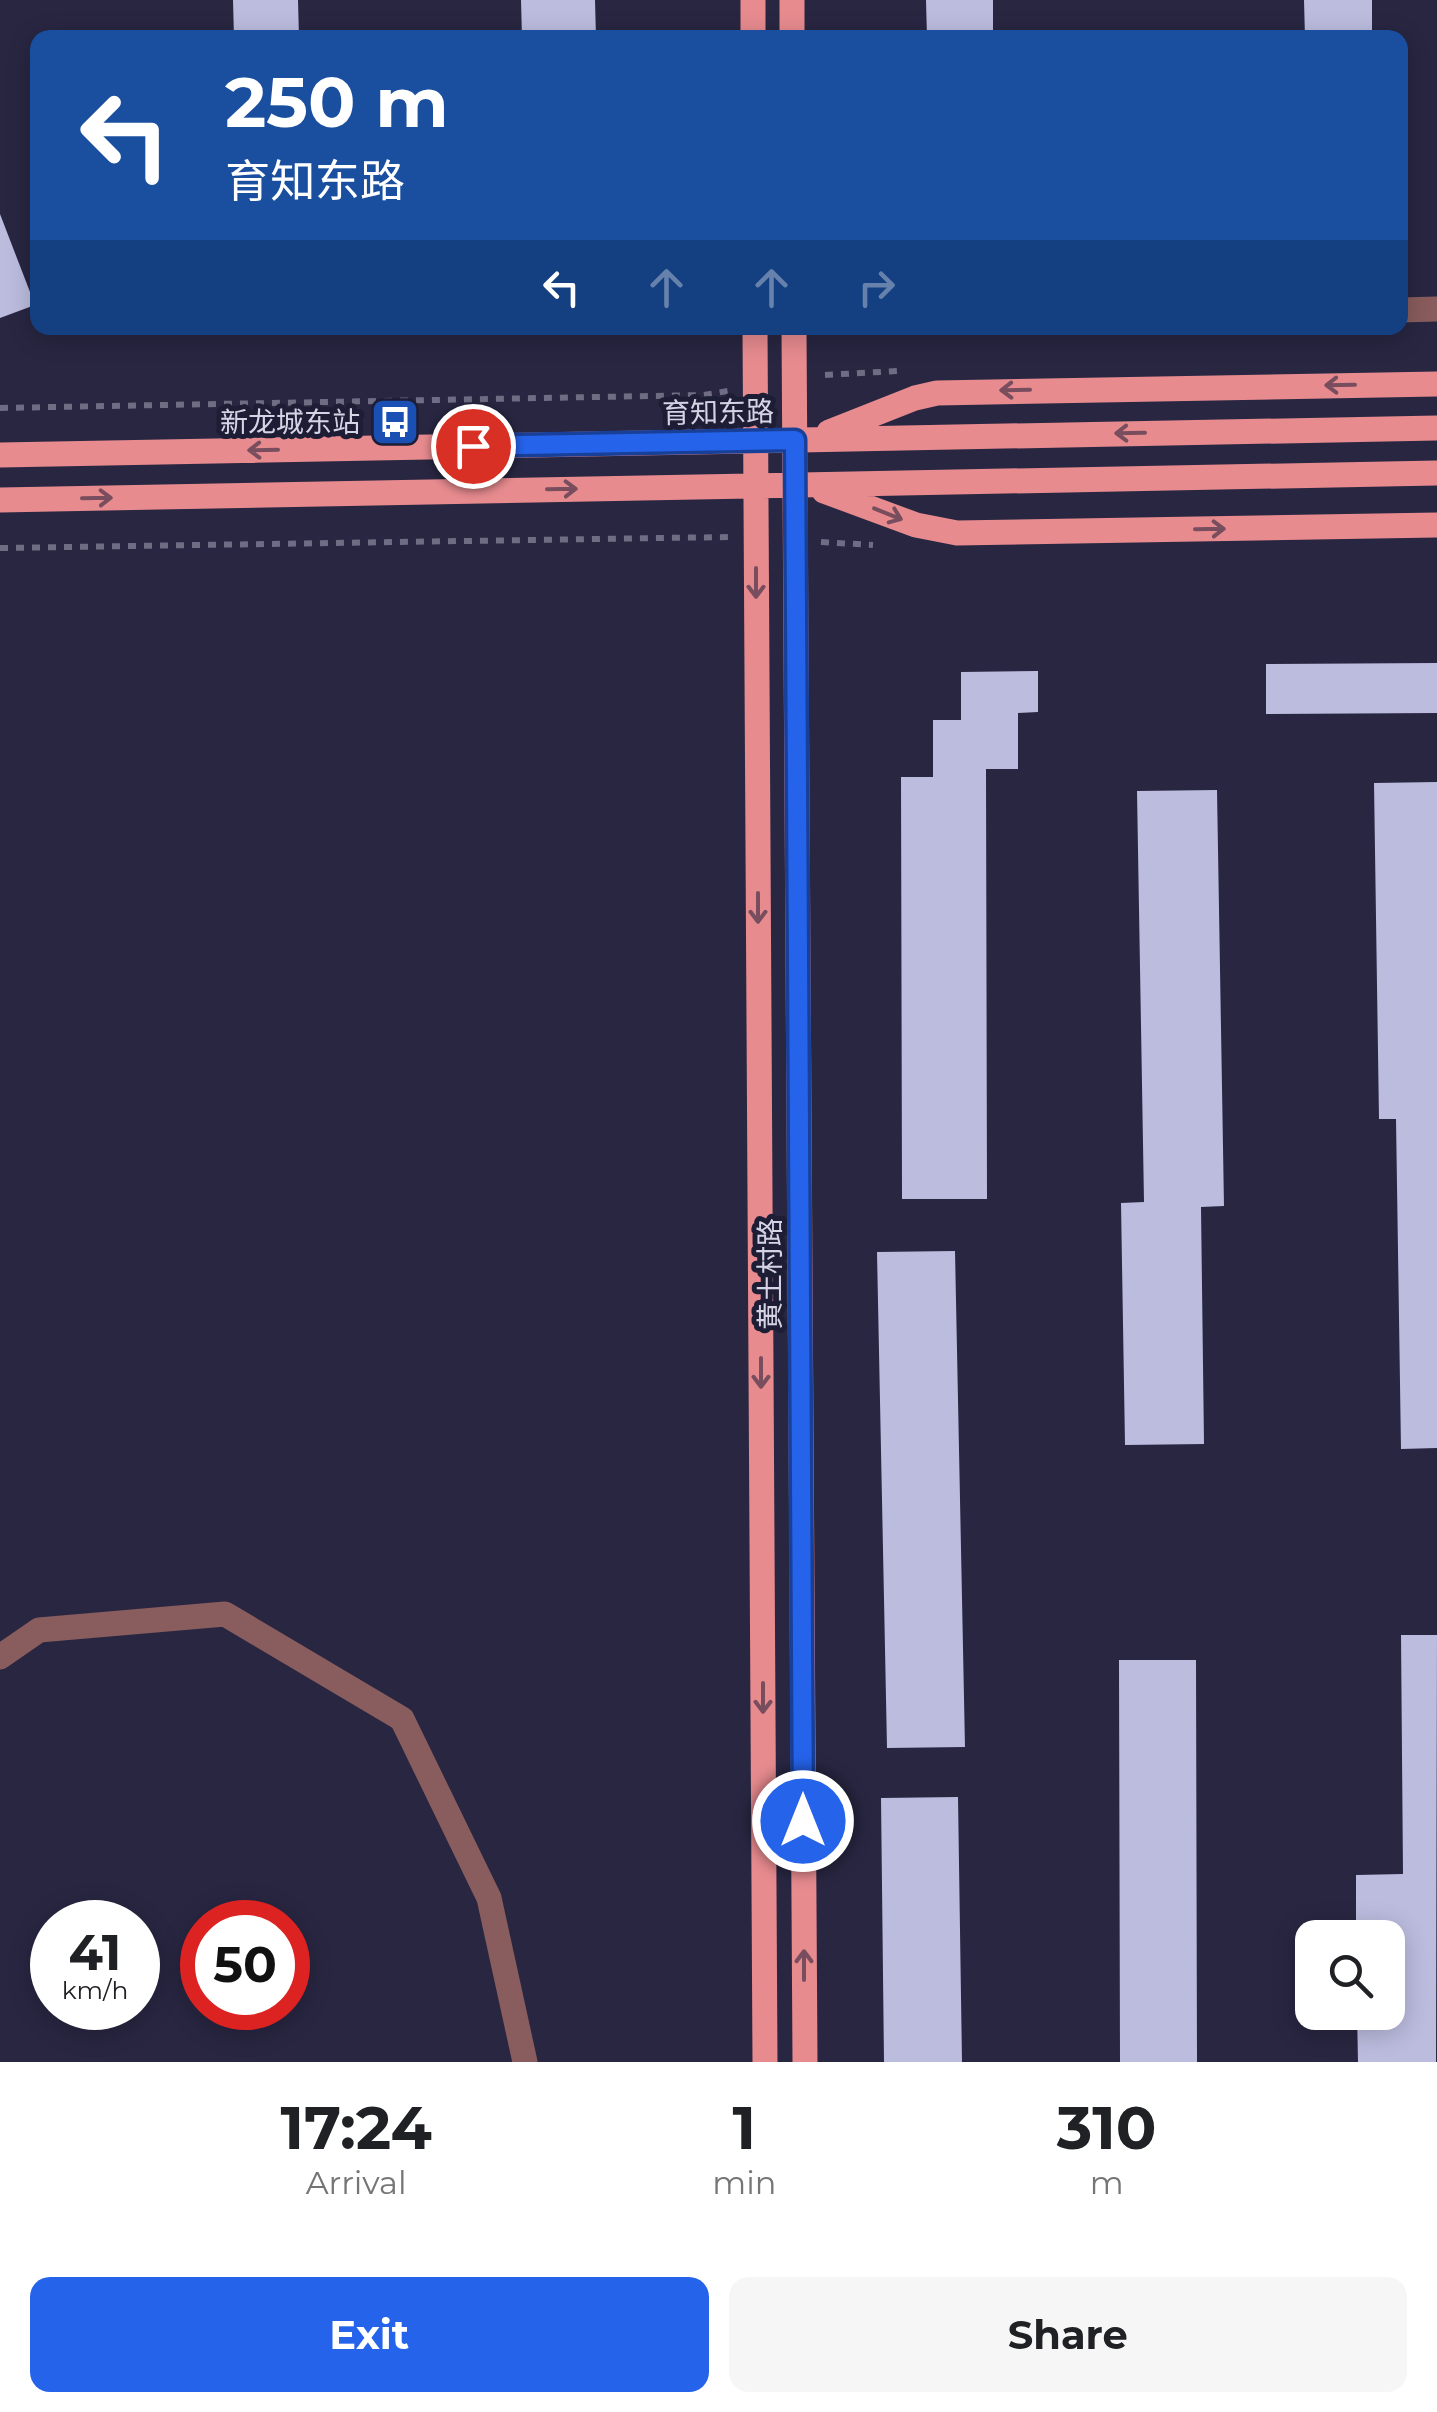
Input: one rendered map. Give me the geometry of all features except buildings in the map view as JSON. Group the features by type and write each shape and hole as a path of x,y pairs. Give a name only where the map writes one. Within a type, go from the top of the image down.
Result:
{"main road":[{"path":"753,0 753,30"},
{"path":"792,0 792,30"},
{"name":"黄土村路","path":"754,335 765,2062"},
{"name":"黄土村路","path":"794,335 804,2062"},
{"path":"795,440 821,435 937,393 1437,384"},
{"name":"育知东路","path":"0,455 1437,428"},
{"path":"0,500 1437,473"},
{"path":"795,485 840,495 916,525 958,533 1437,525"}],"street":[{"path":"1408,310 1437,309"},
{"path":"0,1658 39,1630 225,1614 402,1719 489,1898 525,2062"}],"path":[{"name":"育知东路","path":"0,408 680,395"},
{"path":"0,548 678,537"}],"place":[{"name":"新龙城东站","path":"395,422"}],"route":[{"path":"473,446 795,440 803,1821"}]}
